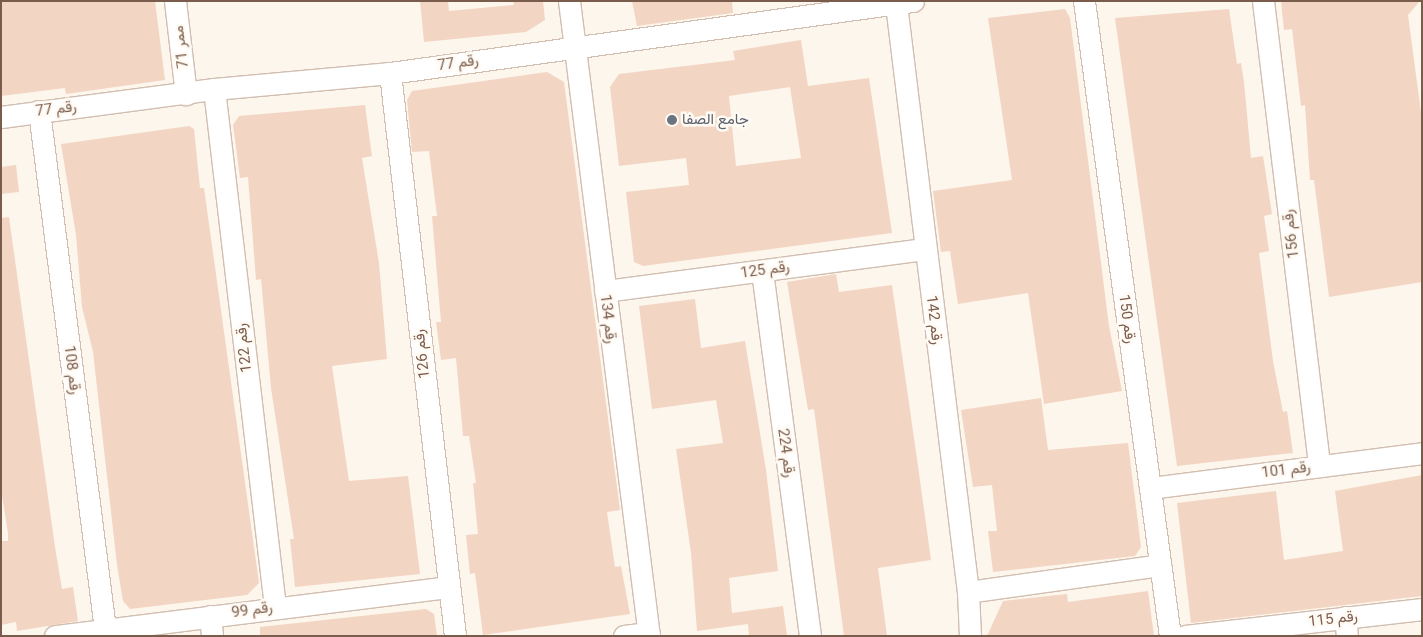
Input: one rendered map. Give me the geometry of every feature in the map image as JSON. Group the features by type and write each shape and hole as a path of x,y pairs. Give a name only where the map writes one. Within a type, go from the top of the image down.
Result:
{"street":[{"name":"ممر 71","path":"175,1 186,94"},
{"name":"رقم 134","path":"570,1 574,47 649,634"},
{"name":"رقم 150","path":"1084,1 1170,636"},
{"name":"رقم 156","path":"1264,1 1319,466"},
{"name":"رقم 77","path":"1,117 214,89 390,73 905,2"},
{"name":"رقم 142","path":"905,2 926,249 968,592 970,636"},
{"name":"رقم 126","path":"390,73 455,636"},
{"name":"رقم 122","path":"214,89 275,606"},
{"name":"رقم 108","path":"39,111 105,629"},
{"name":"رقم 125","path":"605,292 926,249"},
{"name":"رقم 224","path":"762,271 810,636"},
{"name":"رقم 101","path":"1150,488 1422,453"},
{"path":"968,592 1160,565"},
{"name":"رقم 99","path":"55,636 105,629 211,626 275,606 449,587"},
{"name":"رقم 115","path":"1184,636 1346,627 1422,609"},
{"path":"624,636 649,634"}],"building":[{"path":"1,1 155,1 165,80 66,94 65,88 1,96"},
{"path":"420,1 448,1 449,11 514,5 513,1 543,1 545,20 526,32 424,42"},
{"path":"632,1 732,1 733,13 637,26"},
{"path":"1281,1 1420,1 1408,15 1422,120 1422,282 1329,297 1314,180 1310,180 1305,105 1301,106 1292,29 1284,30"},
{"path":"1065,9 1070,18 1109,326 1122,391 1044,404 1028,293 958,304 950,251 941,252 933,191 1012,180 988,18"},
{"path":"1229,9 1237,64 1241,63 1244,82 1251,158 1263,156 1272,214 1264,216 1269,251 1259,253 1273,361 1283,412 1287,411 1293,453 1177,466 1115,18"},
{"path":"801,40 808,86 869,78 892,233 643,266 634,262 626,192 689,185 686,158 619,166 610,87 619,74 735,60 733,51","holes":["790,87 801,158 736,166 729,96"]},
{"path":"547,72 564,82 620,510 607,512 615,567 621,566 630,614 483,635 475,573 470,574 466,535 478,534 473,483 476,483 469,436 463,436 456,358 441,360 436,322 441,322 432,216 437,216 429,151 412,152 407,100 412,91"},
{"path":"365,105 372,156 362,158 379,263 387,359 332,366 349,481 408,476 420,574 295,587 290,539 294,539 271,388 261,279 256,280 248,177 240,178 233,125 239,116"},
{"path":"189,126 194,129 200,188 204,188 259,583 247,595 130,609 123,601 117,565 93,352 82,307 76,235 61,144"},
{"path":"16,165 19,192 1,194 1,167"},
{"path":"9,217 62,589 73,587 78,621 17,631 16,622 1,625 1,541 8,541 8,533 1,489 1,218"},
{"path":"836,274 839,292 892,285 918,466 931,560 878,568 887,636 844,636 814,409 808,410 787,282"},
{"path":"695,299 701,348 745,341 766,470 778,571 729,578 732,613 783,606 787,636 749,636 748,624 697,631 691,553 676,449 723,443 716,400 652,409 639,306"},
{"path":"1041,398 1048,450 1128,443 1141,547 1135,556 993,572 988,531 997,531 992,485 973,487 961,410"},
{"path":"1422,475 1422,596 1191,623 1177,503 1276,491 1284,560 1343,551 1335,491"},
{"path":"1148,591 1154,636 987,636 1003,601 1067,594 1068,602"},
{"path":"426,609 434,614 437,636 260,636 260,627"}],"place":[{"name":"جامع الصفا","path":"672,120"}]}
